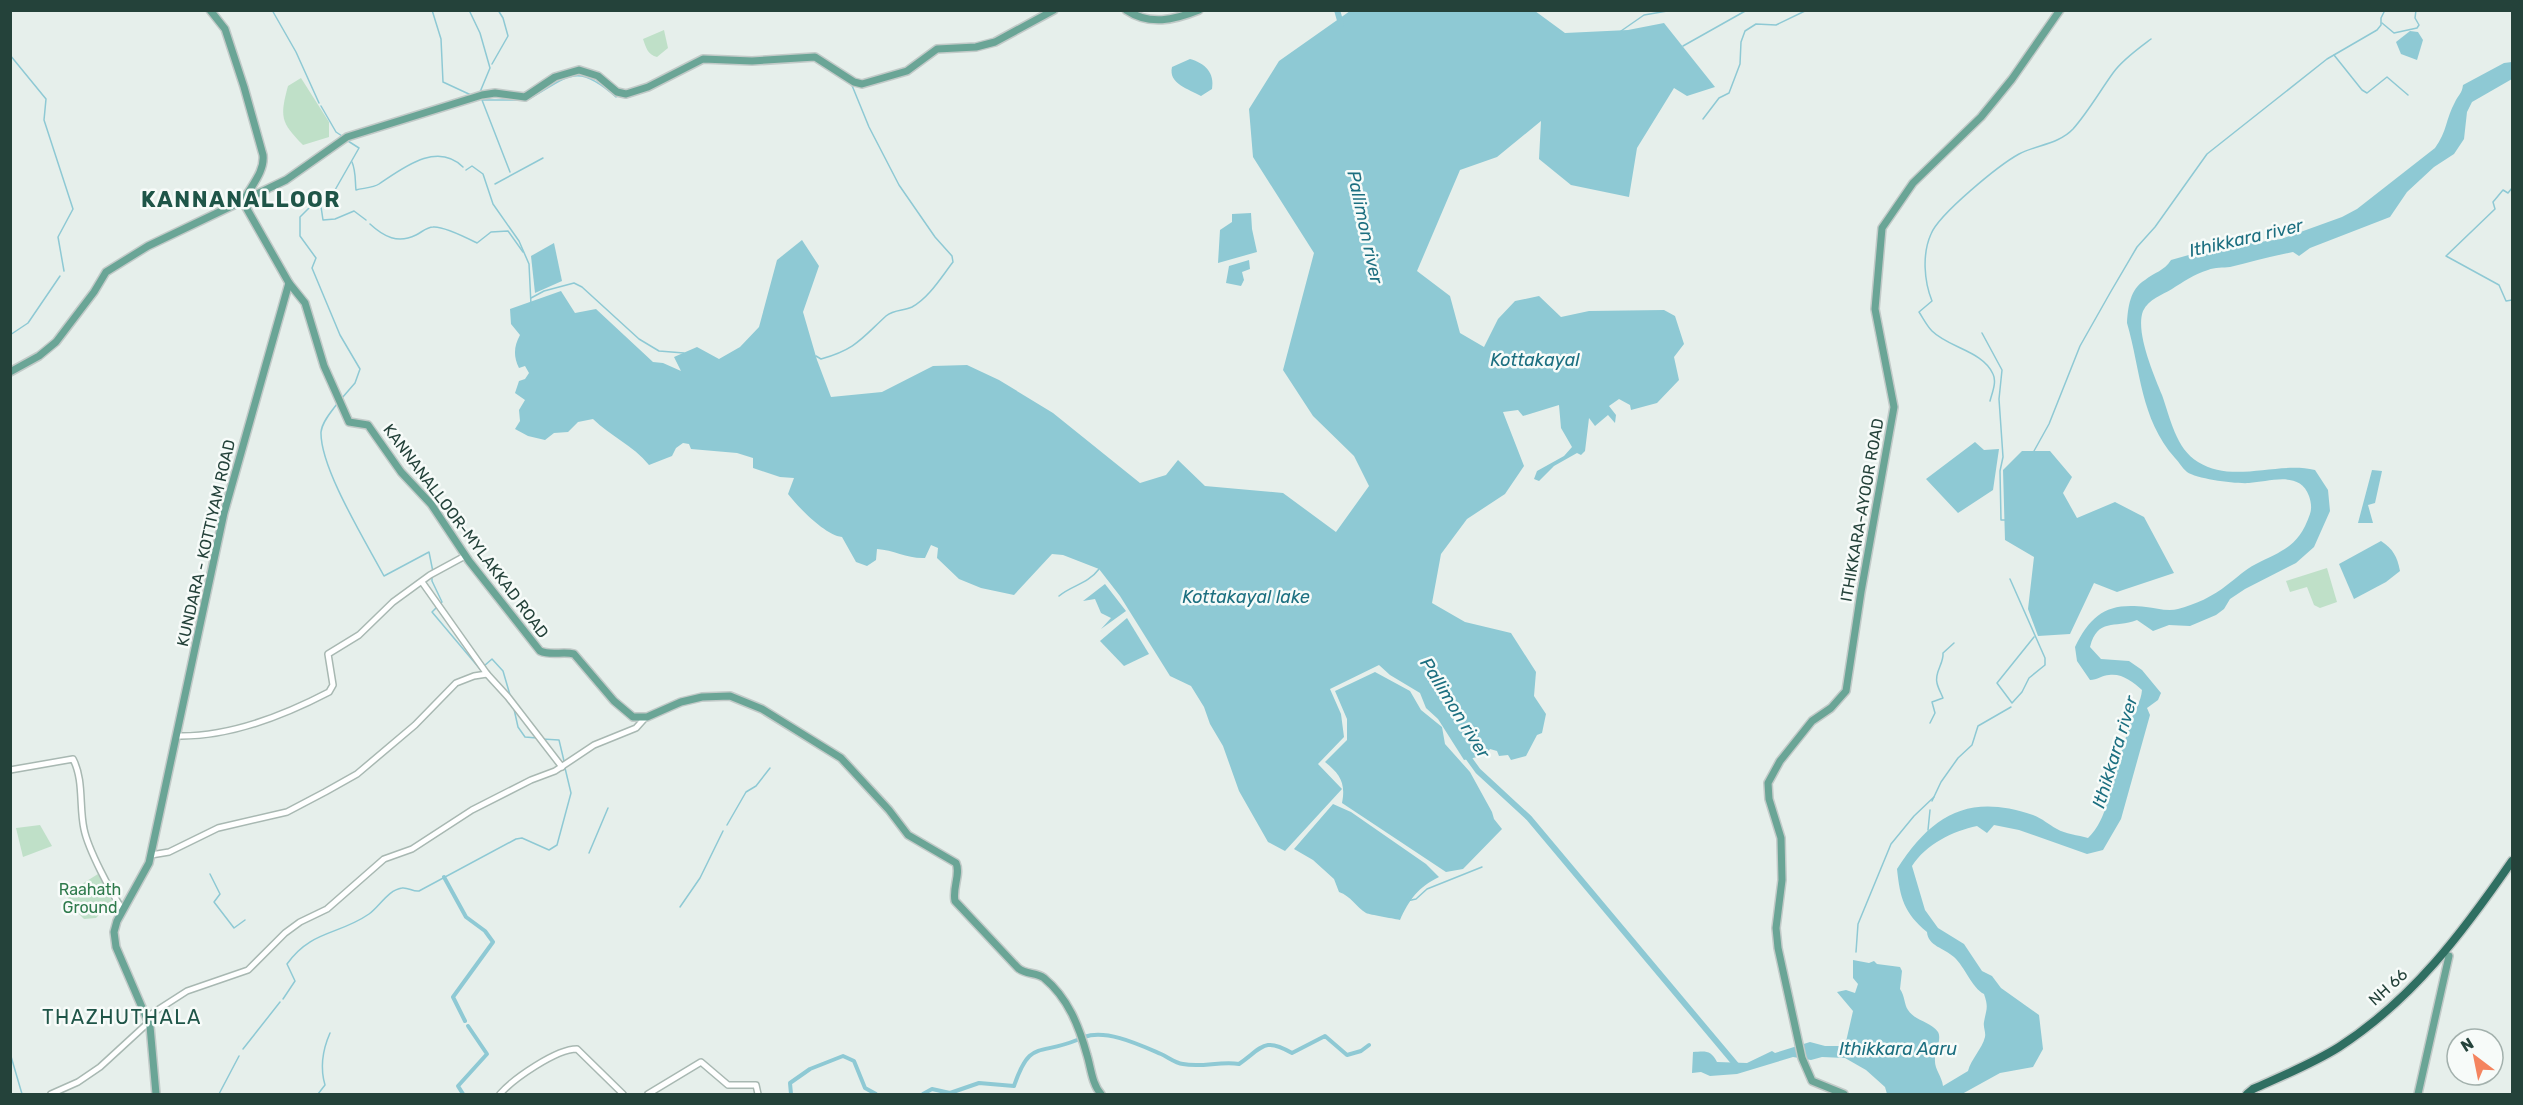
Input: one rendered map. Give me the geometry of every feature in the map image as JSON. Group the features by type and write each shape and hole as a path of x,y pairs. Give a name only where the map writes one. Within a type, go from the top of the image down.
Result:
{"highway":[{"name":"NH 66","path":"2248,1094 2253,1089 2338,1048 2402,996 2453,944 2512,861"},
{"name":"NH 66","path":"2248,1094 2256,1094 2344,1049 2441,970 2512,869"}],"main road":[{"path":"210,10 225,29 263,155 264,164 243,202"},
{"path":"10,372 39,356 56,342 94,292 106,272 148,246 286,180 347,136 362,130 390,124 482,95 495,93 525,98 555,77 579,70 598,76 617,92 627,94 648,87 703,59 752,60 815,57 854,82 862,84 907,71 938,49 994,42 1054,10"},
{"path":"1126,10 1144,21 1153,21 1176,18 1200,10"},
{"name":"ITHIKKARA-AYOOR ROAD","path":"1844,1095 1817,1085 1810,1078 1799,1045 1778,948 1776,928 1782,880 1781,838 1769,799 1768,783 1780,761 1812,721 1831,708 1846,691 1894,407 1875,309 1882,228 1913,183 1981,117 2012,79 2060,10"},
{"path":"243,202 289,284"},
{"name":"KANNANALLOOR-MYLAKKAD ROAD","path":"289,284 304,303 324,366 349,422 368,425 401,472 431,504 465,556 540,651 574,654 624,710 633,717 645,718"},
{"name":"KUNDARA - KOTTIYAM ROAD","path":"156,1095 148,1019 114,941 115,927 137,889 152,855 179,736 224,513 289,284"},
{"path":"645,718 694,698 730,696 762,709 789,724 841,758 889,810 908,835 957,865 955,901 1018,968 1025,973 1041,976 1064,1001 1077,1022 1097,1093"},
{"path":"2418,1095 2441,970"}],"street":[{"path":"179,736 213,733 261,722 329,692 333,685 328,654 359,635 393,602 430,575 465,556"},
{"path":"422,582 484,669 562,767"},
{"path":"152,855 169,852 218,828 287,812 325,792 357,774 372,762 416,725 456,683 484,669"},
{"path":"51,1095 78,1082 100,1067 148,1019 187,991 248,970 285,933 300,922 327,909 384,859 412,849 472,810 562,767 594,745 636,728 645,718"},
{"path":"10,770 74,759 84,832 123,910"},
{"path":"500,1095 551,1057 567,1050 577,1049 623,1095"},
{"path":"648,1095 701,1062 728,1085 756,1085 758,1095"}],"green space":[{"path":"664,30 668,48 657,57 651,55 643,39"},
{"path":"301,78 329,122 329,137 303,145 286,124 283,112 288,86"},
{"path":"2327,568 2337,602 2320,608 2314,605 2307,587 2290,592 2286,581"},
{"path":"40,825 52,846 23,857 16,828"},
{"name":"Raahath Ground","path":"98,874 112,901 96,918 84,919 71,906 66,894"}],"water":[{"name":"Kottakayal lake","path":"1350,11 1535,11 1565,33 1628,30 1664,23 1715,87 1687,96 1674,88 1637,148 1629,197 1571,185 1539,159 1541,121 1497,157 1460,170 1417,271 1450,296 1460,333 1484,347 1498,319 1515,301 1539,296 1561,317 1589,311 1664,310 1675,316 1684,344 1674,357 1679,380 1657,403 1631,410 1630,405 1619,399 1609,406 1616,415 1615,423 1608,415 1595,426 1589,418 1585,451 1581,455 1577,453 1554,466 1539,481 1534,479 1537,471 1564,456 1572,447 1561,428 1559,405 1523,416 1518,410 1503,412 1524,466 1505,494 1467,519 1441,554 1432,603 1465,622 1511,633 1536,672 1534,696 1546,714 1542,733 1537,735 1526,756 1511,760 1508,755 1499,756 1497,751 1490,749 1486,755 1464,760 1438,719 1426,708 1420,693 1390,675 1379,665 1330,689 1341,714 1344,737 1318,764 1342,789 1285,851 1268,842 1239,791 1223,746 1191,686 1170,676 1120,596 1099,569 1063,555 1052,554 1014,595 981,588 959,579 937,558 938,548 931,545 925,558 877,549 876,560 867,566 856,562 842,537 820,526 788,494 794,478 780,477 753,468 753,458 737,453 691,449 689,444 683,443 676,448 672,456 649,465 593,419 578,422 568,432 554,433 545,440 528,436 515,429 520,421 519,410 525,400 515,393 519,381 525,379 529,373 525,366 519,368 516,359 515,347 520,335 511,324 510,309 561,291 575,313 596,309 653,362 663,363 681,371 674,357 697,347 719,359 740,347 759,327 777,260 802,240 819,266 803,312 831,397 882,392 933,366 967,365 999,380 1053,413 1140,483 1166,475 1178,460 1205,486 1283,493 1336,532 1369,486 1354,456 1313,416 1283,370 1314,253 1253,157 1249,109 1279,61"},
{"path":"2410,31 2418,32 2423,40 2417,60 2401,54 2396,42"},
{"path":"1190,59 1204,66 1212,78 1212,89 1201,96 1180,85 1173,78 1172,67"},
{"name":"Ithikkara Aaru","path":"2512,62 2512,79 2472,102 2467,112 2464,139 2454,154 2434,167 2407,192 2390,217 2310,248 2299,256 2293,252 2230,267 2213,268 2189,278 2156,298 2143,311 2141,330 2143,342 2175,432 2190,456 2212,468 2226,471 2286,468 2315,470 2328,490 2330,511 2314,547 2296,563 2230,599 2224,609 2216,615 2190,626 2169,625 2153,631 2137,620 2108,626 2097,631 2090,647 2101,659 2129,661 2142,670 2161,693 2158,700 2147,708 2150,715 2121,819 2103,850 2087,854 2019,830 1994,825 1987,833 1977,826 1959,831 1932,845 1912,866 1925,910 1938,928 1964,944 1982,971 1992,976 2001,988 2039,1015 2043,1049 2033,1067 2000,1073 1962,1094 1887,1094 1885,1087 1866,1070 1845,1058 1822,1057 1811,1060 1793,1057 1737,1074 1710,1076 1701,1072 1692,1073 1693,1052 1708,1052 1717,1062 1747,1063 1772,1051 1775,1053 1810,1042 1825,1046 1845,1046 1853,1011 1837,992 1846,990 1855,993 1858,984 1853,978 1853,960 1869,963 1874,961 1877,964 1900,967 1902,971 1900,989 1908,1010 1938,1032 1935,1063 1943,1086 1968,1071 1985,1037 1984,1024 1987,1006 1984,994 1976,987 1954,957 1930,941 1927,932 1908,911 1902,897 1897,869 1910,850 1938,822 1971,808 2010,809 2033,815 2064,832 2088,838 2095,830 2105,810 2116,766 2142,690 2131,681 2118,675 2107,675 2090,680 2077,661 2075,647 2081,636 2094,619 2111,609 2133,606 2174,610 2210,596 2248,569 2289,546 2301,533 2311,512 2309,496 2305,488 2291,480 2226,482 2192,475 2182,467 2163,443 2143,394 2127,323 2133,293 2140,284 2171,260 2210,249 2281,239 2342,217 2357,209 2435,148 2463,85 2504,63"},
{"path":"1251,213 1257,252 1218,263 1220,230 1232,222 1232,214"},
{"path":"554,243 562,281 535,293 531,256"},
{"path":"1249,260 1250,269 1242,272 1244,280 1241,286 1226,283 1229,266"},
{"path":"1975,442 1984,450 1999,449 1993,490 1958,513 1926,479"},
{"path":"2022,451 2050,451 2072,477 2063,493 2077,518 2115,502 2144,517 2174,573 2117,592 2094,583 2070,634 2038,636 2028,609 2034,557 2005,540 2003,470"},
{"path":"2372,470 2382,471 2375,503 2368,505 2373,523 2358,523"},
{"path":"2381,541 2394,553 2400,571 2386,582 2354,599 2339,564"},
{"path":"1105,584 1126,611 1101,629 1111,618 1101,613 1095,599 1083,601"},
{"path":"1127,618 1149,654 1124,666 1100,641"},
{"path":"1375,672 1410,691 1421,710 1442,727 1445,744 1470,772 1494,819 1502,829 1463,869 1446,872 1342,803 1341,780 1325,762 1347,740 1347,719 1335,691"},
{"path":"1333,804 1351,812 1426,864 1439,877 1425,885 1415,895 1400,920 1366,913 1339,892 1334,879 1313,860 1294,849"}],"waterway":[{"path":"272,10 296,52 319,103"},
{"path":"432,10 441,39 443,82 471,95 480,92 490,68 480,33 469,10"},
{"path":"492,64 508,36 498,10"},
{"name":"Pallimon river","path":"1337,10 1341,24"},
{"path":"1621,31 1644,15 1673,10"},
{"path":"1683,46 1747,10"},
{"path":"1703,119 1719,98 1729,93 1740,64 1741,42 1745,31 1756,24 1776,25 1807,10"},
{"path":"2034,451 2049,424 2080,346 2110,293 2137,247 2155,227 2207,154 2327,59 2377,30 2381,25 2381,18 2385,10"},
{"path":"2382,23 2394,33 2417,28 2419,25 2415,18 2416,10"},
{"path":"1990,401 1994,380 1988,366 1974,355 1939,337 1930,329 1919,312 1932,301 1925,268 1926,250 1931,234 1936,225 1957,203 1998,168 2019,154 2061,138 2073,129 2117,68 2151,39"},
{"path":"10,55 46,99 44,120 73,209 58,237 64,271"},
{"path":"2334,55 2362,90 2367,93 2387,77 2408,95"},
{"path":"777,63 802,61"},
{"path":"529,99 572,76 591,79 616,97"},
{"path":"816,356 821,359 850,347 889,314 918,303 935,286 953,262 952,256 935,237 899,185 869,127 851,83"},
{"path":"629,97 639,93"},
{"path":"510,172 482,100 524,100"},
{"path":"321,106 336,132 342,136"},
{"path":"342,398 355,383 360,369 340,335 312,268 316,258 300,236 300,217 335,190 359,148 348,141"},
{"path":"352,162 356,190 377,185 409,165 431,157 442,156 463,167"},
{"path":"495,184 543,158"},
{"path":"466,170 472,166 483,174 493,204 519,241 529,264 531,305"},
{"path":"2512,188 2508,193 2503,190 2493,202 2495,209 2446,256 2499,285 2506,301 2512,300"},
{"path":"320,200 323,220 335,219 354,211 366,220"},
{"path":"370,224 386,236 397,239 409,238 429,228 438,227 477,243 491,232 508,231 523,252"},
{"path":"10,335 28,323 60,276"},
{"path":"531,298 544,291 574,283 582,287 639,339 659,351 684,353"},
{"path":"1982,333 2002,370 1999,399 2003,457 2000,471 2001,520 2005,520"},
{"path":"337,404 322,428 323,447 345,505 384,576 429,552 433,572"},
{"path":"1059,596 1090,578 1099,569"},
{"path":"432,576 442,602 440,604"},
{"path":"2010,579 2045,658 2045,665 2029,678 2022,692 2012,703 1997,683 2034,637"},
{"path":"436,608 432,612 480,669"},
{"path":"1930,723 1935,713 1932,702 1943,698 1936,679 1943,653 1954,643"},
{"path":"484,666 492,659 503,671 510,695"},
{"path":"1932,801 1941,782 1958,758 1972,745 1978,726 2011,707"},
{"path":"514,709 518,727 525,737 537,738"},
{"path":"542,739 559,740 564,761"},
{"name":"Pallimon river","path":"1465,753 1478,771 1529,818 1737,1066"},
{"path":"283,999 295,981 287,964 296,953 316,939 358,921 397,889 419,891 516,839 522,838 549,850 557,845 571,793 565,768"},
{"path":"727,825 746,792 756,786 770,768"},
{"path":"1856,952 1858,924 1891,844 1914,816 1934,797"},
{"path":"589,853 608,808"},
{"path":"1928,830 1930,810"},
{"path":"680,907 700,878 723,831"},
{"path":"1407,901 1416,899 1427,889 1482,867"},
{"path":"210,874 220,894 214,902 234,928 245,920"},
{"path":"444,877 466,917 485,931 493,942 453,997 465,1021"},
{"path":"243,1049 280,1002"},
{"path":"463,1094 458,1086 487,1054 468,1026"},
{"path":"318,1094 325,1085 323,1059 330,1033"},
{"path":"1084,1037 1113,1036 1190,1065 1239,1064 1259,1049 1269,1045 1292,1053 1325,1036 1347,1055 1361,1051 1369,1045"},
{"path":"923,1094 932,1089 950,1093 979,1083 1014,1086 1025,1061 1031,1055 1037,1051 1077,1040"},
{"path":"10,1053 22,1094"},
{"path":"219,1094 239,1056"},
{"path":"791,1094 790,1083 810,1069 843,1056 854,1061 865,1088 876,1094"}],"district":[{"name":"KANNANALLOOR","path":"241,199"},
{"name":"THAZHUTHALA","path":"122,1017"}],"water label":[{"name":"Ithikkara river","path":"2246,238"},
{"name":"Kottakayal","path":"1535,360"},
{"name":"Ithikkara river","path":"2115,752"}]}
